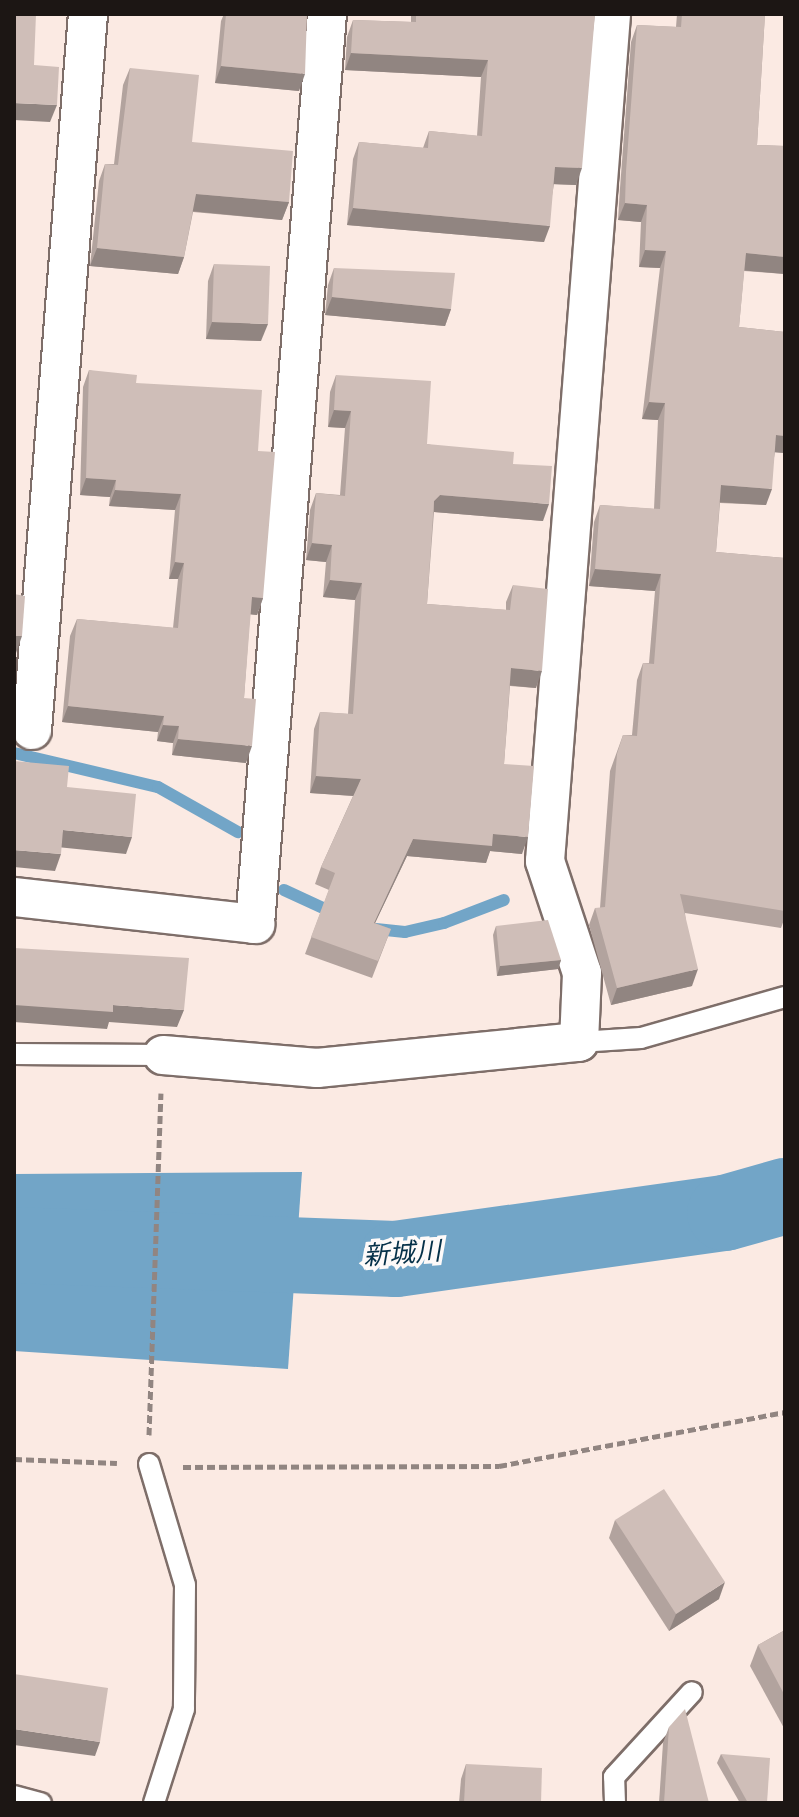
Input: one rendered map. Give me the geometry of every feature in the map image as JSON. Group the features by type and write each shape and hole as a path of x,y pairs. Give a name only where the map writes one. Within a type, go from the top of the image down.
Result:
{"street":[{"path":"32,730 88,14"},
{"path":"14,897 255,924 327,14"},
{"path":"162,1072 317,1068 579,1042 582,973 545,861 611,14"}],"lane":[{"path":"579,1042 641,1038 785,997"},
{"path":"14,1054 162,1072"},
{"path":"149,1456 185,1585 184,1709 154,1803"},
{"path":"615,1803 614,1777 692,1692"},
{"path":"14,1796 41,1803"}],"path":[{"path":"149,1456 162,1072"},
{"path":"14,1459 149,1456 499,1466 785,1412"}],"water":[{"path":"302,1172 288,1369 14,1351 14,1174"}],"building":[{"path":"14,14 36,14 34,65 59,67 57,105 14,103"},
{"path":"226,14 307,14 305,74 221,66"},
{"path":"416,14 595,14 582,168 555,167 550,226 353,208 359,142 428,148 429,131 482,136 488,60 351,53 353,20 416,22"},
{"path":"682,14 765,14 757,145 785,146 785,257 746,253 739,327 785,332 785,436 776,435 772,489 721,485 716,552 785,558 785,911 680,894 698,969 617,988 595,908 605,907 617,754 623,735 637,736 643,663 654,664 661,574 595,569 600,505 660,509 665,403 649,402 666,251 645,250 647,205 625,203 626,171 637,25 681,27"},
{"path":"130,68 199,75 192,142 293,151 289,202 196,194 184,257 97,248 105,164 118,165"},
{"path":"214,264 270,266 268,324 212,322"},
{"path":"334,268 455,273 451,309 332,297"},
{"path":"89,370 137,375 136,383 262,390 258,451 275,452 263,598 252,597 244,698 256,699 252,746 178,739 179,726 163,725 164,716 68,706 77,619 178,628 184,563 175,562 181,494 115,490 116,480 86,478"},
{"path":"336,375 431,381 427,444 514,452 513,464 552,466 549,504 440,495 434,501 427,604 510,610 513,585 548,589 542,671 511,668 504,764 534,766 528,837 493,834 492,846 413,839 374,923 391,929 378,961 311,937 335,873 321,867 361,779 316,776 320,712 353,714 362,583 330,580 332,545 312,543 316,493 345,496 351,411 334,410"},
{"path":"14,594 25,596 22,636 14,636"},
{"path":"14,761 69,766 67,787 136,794 132,837 63,830 61,854 14,850"},
{"path":"548,920 561,960 500,966 496,926"},
{"path":"14,948 189,958 184,1010 113,1005 113,1012 14,1005"},
{"path":"664,1489 725,1582 676,1614 615,1520"},
{"path":"785,1630 785,1696 758,1645"},
{"path":"14,1674 108,1688 100,1742 14,1729"},
{"path":"685,1709 709,1803 664,1803 669,1727"},
{"path":"721,1754 770,1758 767,1803 748,1803"},
{"path":"466,1764 542,1768 541,1803 464,1803"}],"waterway":[{"path":"14,753 158,787 238,832"},
{"path":"284,890 336,914"},
{"path":"376,929 405,932 444,923 504,900"},
{"name":"新城川","path":"14,1245 396,1259 725,1213 785,1196"}]}
